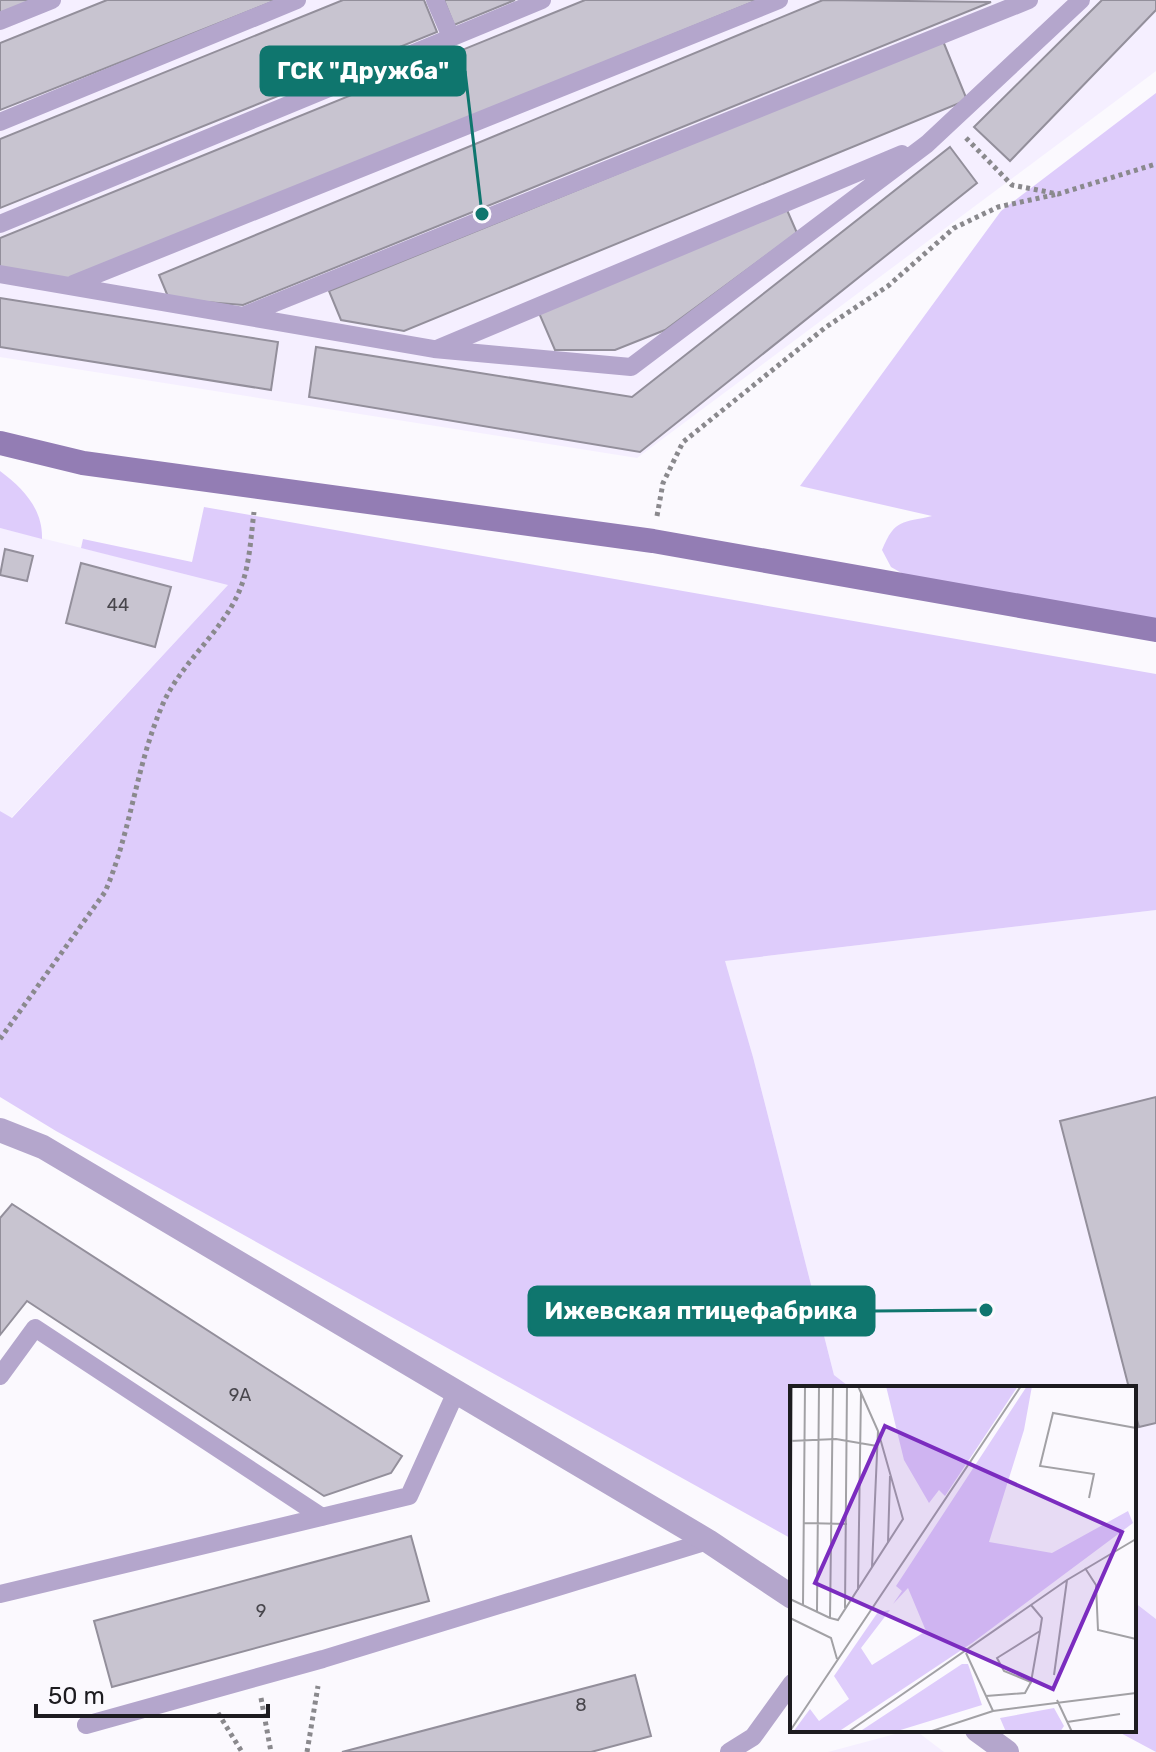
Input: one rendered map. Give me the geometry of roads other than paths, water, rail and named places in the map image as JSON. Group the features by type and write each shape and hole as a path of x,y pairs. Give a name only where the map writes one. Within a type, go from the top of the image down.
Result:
{"street":[{"path":"0,443 83,463 653,541 1156,630"},
{"path":"0,1130 43,1147 708,1541 790,1596"},
{"path":"980,1732 1007,1752"}],"lane":[{"path":"0,21 52,0"},
{"path":"0,122 297,0"},
{"path":"435,0 451,37"},
{"path":"0,224 542,0"},
{"path":"71,284 779,0"},
{"path":"245,315 1008,3 1029,0"},
{"path":"0,274 434,349 631,367 927,144 1081,0"},
{"path":"434,349 927,144"},
{"path":"0,1376 35,1328 322,1517"},
{"path":"0,1594 409,1496 456,1392"},
{"path":"86,1725 323,1659 708,1541"},
{"path":"729,1752 753,1737 790,1686"}],"place":[{"name":"ГСК \"Дружба\"","path":"482,214"},
{"name":"Ижевская птицефабрика","path":"986,1310"}]}
